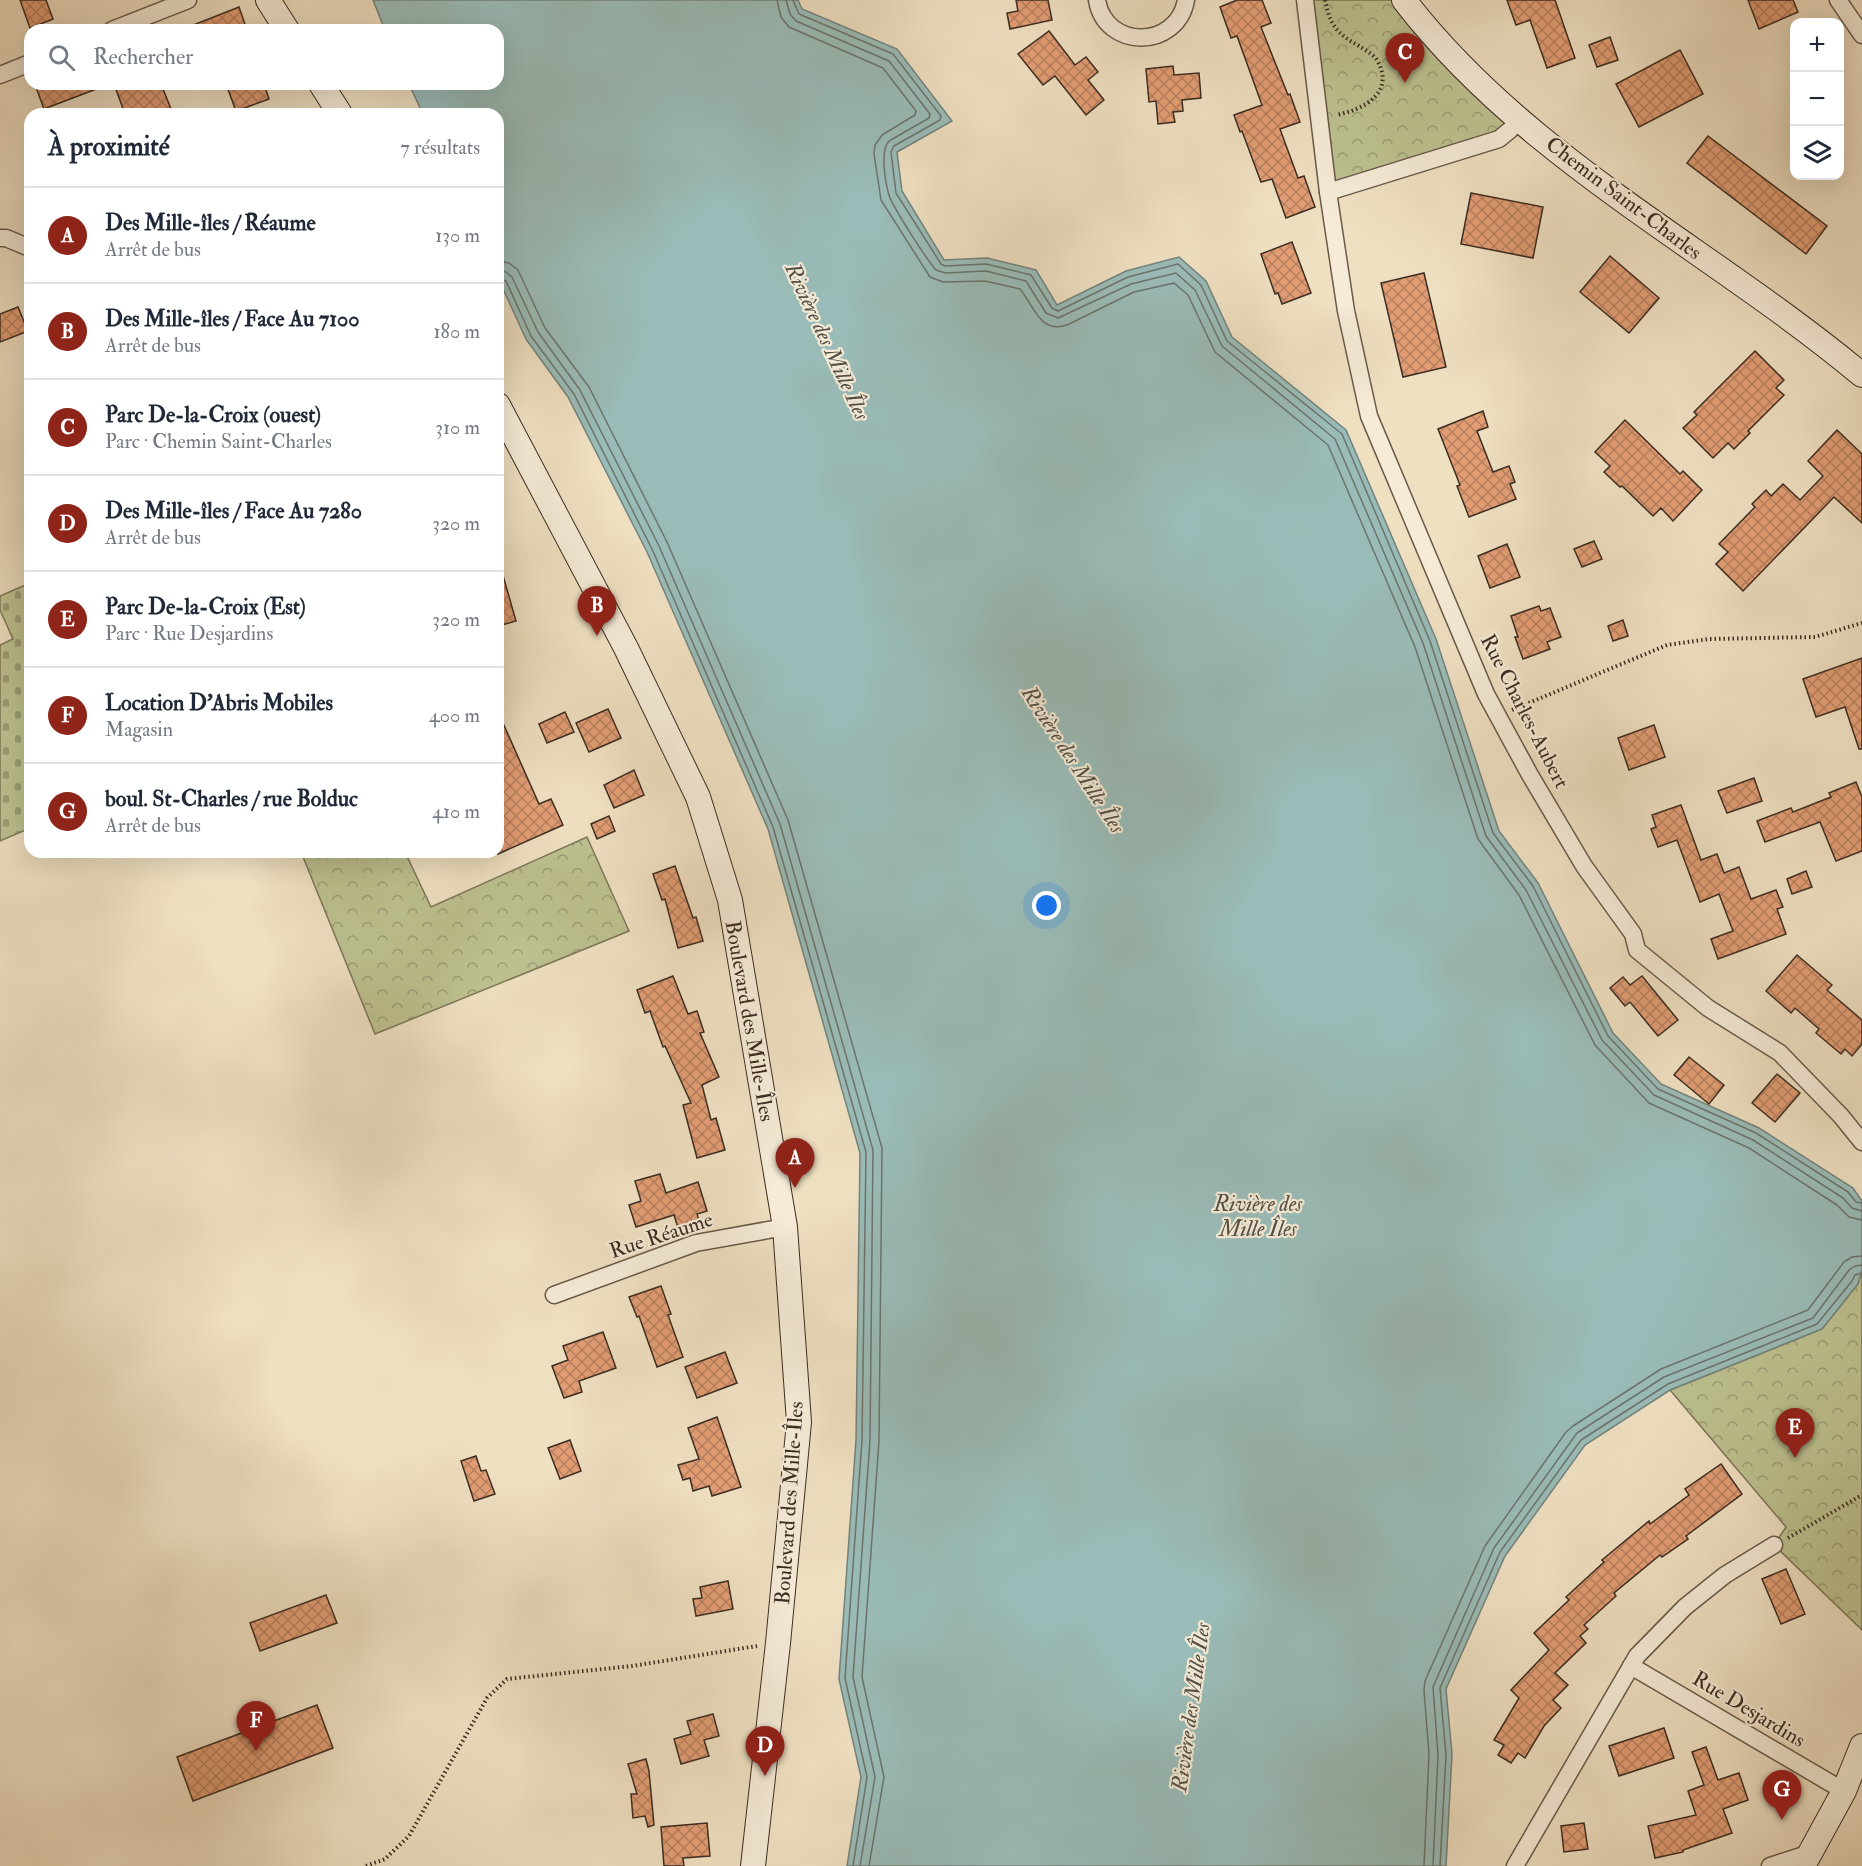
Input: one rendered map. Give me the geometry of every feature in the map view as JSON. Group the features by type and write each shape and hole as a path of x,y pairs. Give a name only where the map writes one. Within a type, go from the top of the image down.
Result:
{"street":[{"path":"127,24 188,0"},
{"path":"268,0 283,24"},
{"path":"1097,0 1104,18 1114,28 1126,36 1140,38 1155,36 1167,30 1178,20 1185,8 1186,0"},
{"name":"Rue Charles-Aubert","path":"1305,0 1328,192 1346,311 1369,416 1476,673 1530,775 1584,866 1633,934 1637,950 1708,1008 1780,1053 1840,1116 1862,1143"},
{"name":"Chemin Saint-Charles","path":"1404,0 1476,80 1519,119 1576,165 1805,330 1862,375"},
{"path":"1838,0 1862,35"},
{"path":"0,75 24,65"},
{"path":"325,90 336,108"},
{"path":"1328,192 1499,139 1519,119"},
{"path":"0,238 24,246"},
{"name":"Boulevard des Mille-Îles","path":"504,416 626,648 698,797 730,900 785,1227 800,1422 753,1866"},
{"name":"Rue Réaume","path":"554,1295 696,1243 785,1227"},
{"path":"1515,1866 1637,1656 1685,1607 1725,1575 1774,1545"},
{"name":"Rue Desjardins","path":"1632,1666 1844,1791"},
{"path":"1770,1866 1806,1860 1844,1791 1862,1746"}],"path":[{"path":"1319,117 1351,112 1365,106 1375,98 1381,87 1382,77 1377,59 1340,34 1328,18 1325,0"},
{"path":"1499,715 1667,645 1709,639 1815,637 1862,623"},
{"path":"1774,1545 1862,1495"},
{"path":"366,1866 385,1859 409,1836 487,1698 507,1679 632,1666 778,1643"}],"green space":[{"path":"1305,0 1417,0 1462,52 1526,113 1488,138 1328,192"},
{"path":"24,586 24,831 0,841 0,645 13,639 0,610 0,596"},
{"path":"587,837 629,931 375,1034 303,858 408,858 431,907"},
{"path":"1862,1270 1862,1630 1774,1545 1786,1527 1670,1390 1822,1329 1858,1284"}],"water":[{"name":"Rivière des Mille Îles","path":"373,0 798,0 802,9 897,49 952,121 897,152 902,191 944,260 987,258 1036,270 1057,305 1126,271 1179,257 1206,281 1232,337 1346,430 1436,639 1499,831 1538,883 1613,1033 1661,1084 1759,1128 1853,1188 1862,1201 1862,1270 1858,1284 1822,1329 1670,1390 1585,1445 1505,1556 1446,1689 1452,1754 1446,1866 847,1866 861,1777 839,1679 856,1440 860,1153 768,829 647,552 568,397 526,339 504,291 504,108 420,108 412,90 504,90 504,24 383,24"}],"building":[{"path":"20,0 46,0 53,19 40,24 29,24"},
{"path":"1016,0 1048,0 1052,20 1010,29 1007,13 1018,11"},
{"path":"1237,0 1262,0 1271,23 1261,27 1300,122 1280,129 1298,178 1304,176 1315,207 1286,218 1272,179 1261,182 1234,115 1262,105 1237,36 1231,38 1220,7"},
{"path":"1507,0 1555,0 1575,58 1547,68 1530,20 1516,25"},
{"path":"1748,0 1793,0 1798,12 1759,29"},
{"path":"239,7 245,24 196,24"},
{"path":"1049,31 1075,65 1086,57 1098,72 1088,80 1104,100 1086,115 1055,76 1043,85 1018,54"},
{"path":"1610,37 1618,60 1597,67 1589,45"},
{"path":"1680,50 1703,94 1639,127 1616,84"},
{"path":"1173,66 1174,75 1199,73 1201,98 1182,100 1183,111 1173,112 1175,122 1158,124 1156,101 1149,102 1146,69"},
{"path":"37,90 94,90 47,108 44,108"},
{"path":"116,90 163,90 171,108 123,108"},
{"path":"228,90 266,90 269,99 244,108 235,108"},
{"path":"1708,136 1827,226 1806,254 1687,163"},
{"path":"1471,193 1543,207 1533,258 1461,244"},
{"path":"1292,242 1311,293 1282,304 1278,293 1275,294 1261,254"},
{"path":"1610,256 1659,298 1629,333 1580,292"},
{"path":"1424,273 1446,367 1403,377 1381,283"},
{"path":"18,307 24,321 24,333 0,342 0,314"},
{"path":"1755,351 1784,380 1776,388 1784,395 1748,431 1750,433 1734,449 1728,443 1713,458 1683,428 1697,415 1694,412"},
{"path":"1483,411 1488,427 1477,431 1493,472 1509,466 1515,482 1510,484 1516,499 1469,517 1457,486 1460,485 1438,429"},
{"path":"1625,420 1680,474 1683,471 1702,490 1673,521 1661,508 1653,516 1604,472 1610,466 1595,452"},
{"path":"1837,430 1862,454 1862,523 1834,497 1743,591 1716,564 1728,552 1719,544 1755,507 1752,504 1766,490 1771,496 1783,484 1800,500 1823,476 1808,461"},
{"path":"1594,541 1602,559 1582,567 1574,549"},
{"path":"1507,544 1520,577 1490,588 1478,556"},
{"path":"504,579 516,621 504,624"},
{"path":"1539,606 1541,611 1550,608 1561,637 1547,642 1550,649 1523,659 1511,616"},
{"path":"1623,620 1628,636 1613,641 1608,626"},
{"path":"1862,658 1862,749 1859,749 1845,707 1816,717 1803,679"},
{"path":"608,709 621,738 589,752 576,723"},
{"path":"565,712 574,732 547,743 539,724"},
{"path":"504,725 539,804 551,799 563,825 504,851"},
{"path":"1654,725 1665,757 1629,770 1618,738"},
{"path":"634,770 644,795 614,808 604,785"},
{"path":"1754,778 1762,801 1727,813 1718,791"},
{"path":"1856,782 1862,797 1862,851 1836,861 1820,822 1765,842 1757,821 1791,808 1793,812 1831,797 1829,793"},
{"path":"1681,805 1701,860 1717,854 1724,873 1739,867 1751,899 1776,890 1783,907 1777,909 1786,934 1718,959 1711,939 1733,931 1719,894 1700,902 1677,840 1658,847 1651,829 1656,827 1652,815"},
{"path":"609,816 615,831 597,839 591,824"},
{"path":"675,866 693,918 696,917 703,941 678,948 665,899 662,900 653,874"},
{"path":"1806,871 1812,887 1792,894 1787,879"},
{"path":"1797,955 1832,985 1827,990 1862,1020 1862,1044 1852,1056 1845,1049 1841,1054 1816,1033 1819,1029 1795,1008 1791,1013 1766,991"},
{"path":"673,976 688,1014 697,1011 704,1032 700,1033 719,1077 702,1085 711,1120 716,1118 725,1150 697,1158 683,1105 691,1103 665,1046 663,1047 650,1011 645,1013 637,990"},
{"path":"1642,976 1678,1020 1658,1036 1630,1002 1625,1006 1610,988 1623,977 1630,985"},
{"path":"1689,1057 1724,1085 1709,1104 1674,1075"},
{"path":"1777,1074 1800,1093 1775,1122 1752,1103"},
{"path":"660,1174 666,1193 698,1182 707,1211 697,1214 701,1227 680,1234 674,1215 636,1227 629,1205 641,1201 635,1181"},
{"path":"661,1286 671,1314 668,1315 683,1357 657,1367 639,1316 637,1317 629,1297"},
{"path":"603,1332 616,1368 579,1381 582,1392 564,1398 552,1366 568,1360 563,1346"},
{"path":"725,1352 737,1383 697,1398 685,1367"},
{"path":"717,1417 741,1487 712,1496 709,1486 693,1491 690,1478 683,1480 678,1465 699,1459 688,1428"},
{"path":"570,1440 581,1471 560,1479 548,1448"},
{"path":"476,1456 481,1471 486,1470 495,1494 474,1501 461,1461"},
{"path":"1721,1464 1742,1494 1686,1536 1688,1539 1662,1557 1660,1555 1614,1593 1616,1596 1584,1625 1588,1629 1580,1636 1586,1643 1555,1673 1568,1685 1553,1700 1561,1708 1544,1726 1525,1758 1518,1753 1511,1763 1498,1755 1504,1745 1494,1740 1519,1698 1511,1690 1549,1650 1534,1633 1569,1600 1566,1597 1604,1562 1602,1560 1649,1521 1650,1524 1689,1495 1685,1489"},
{"path":"1786,1569 1805,1614 1781,1624 1762,1579"},
{"path":"728,1581 733,1609 696,1616 693,1599 702,1598 700,1587"},
{"path":"326,1595 337,1623 260,1651 250,1623"},
{"path":"317,1705 333,1748 193,1801 177,1757"},
{"path":"713,1714 719,1736 704,1740 709,1756 681,1764 674,1739 691,1734 687,1721"},
{"path":"1664,1728 1674,1758 1619,1776 1609,1746"},
{"path":"1706,1747 1718,1780 1739,1773 1748,1800 1723,1809 1732,1833 1683,1850 1683,1852 1655,1858 1648,1826 1696,1815 1688,1791 1704,1785 1692,1752"},
{"path":"646,1759 654,1825 648,1827 645,1816 633,1818 631,1794 637,1794 628,1764"},
{"path":"707,1823 710,1856 683,1858 684,1866 664,1866 661,1827"},
{"path":"1584,1823 1588,1849 1564,1852 1561,1826"}],"place":[{"name":"Parc De-la-Croix (ouest)","path":"1405,83"},
{"name":"Des Mille-îles / Face Au 7100","path":"597,636"},
{"name":"Des Mille-îles / Réaume","path":"795,1188"},
{"name":"Parc De-la-Croix (Est)","path":"1795,1458"},
{"name":"Location D'Abris Mobiles","path":"256,1751"},
{"name":"Des Mille-îles / Face Au 7280","path":"765,1776"},
{"name":"boul. St-Charles / rue Bolduc","path":"1782,1820"}]}
